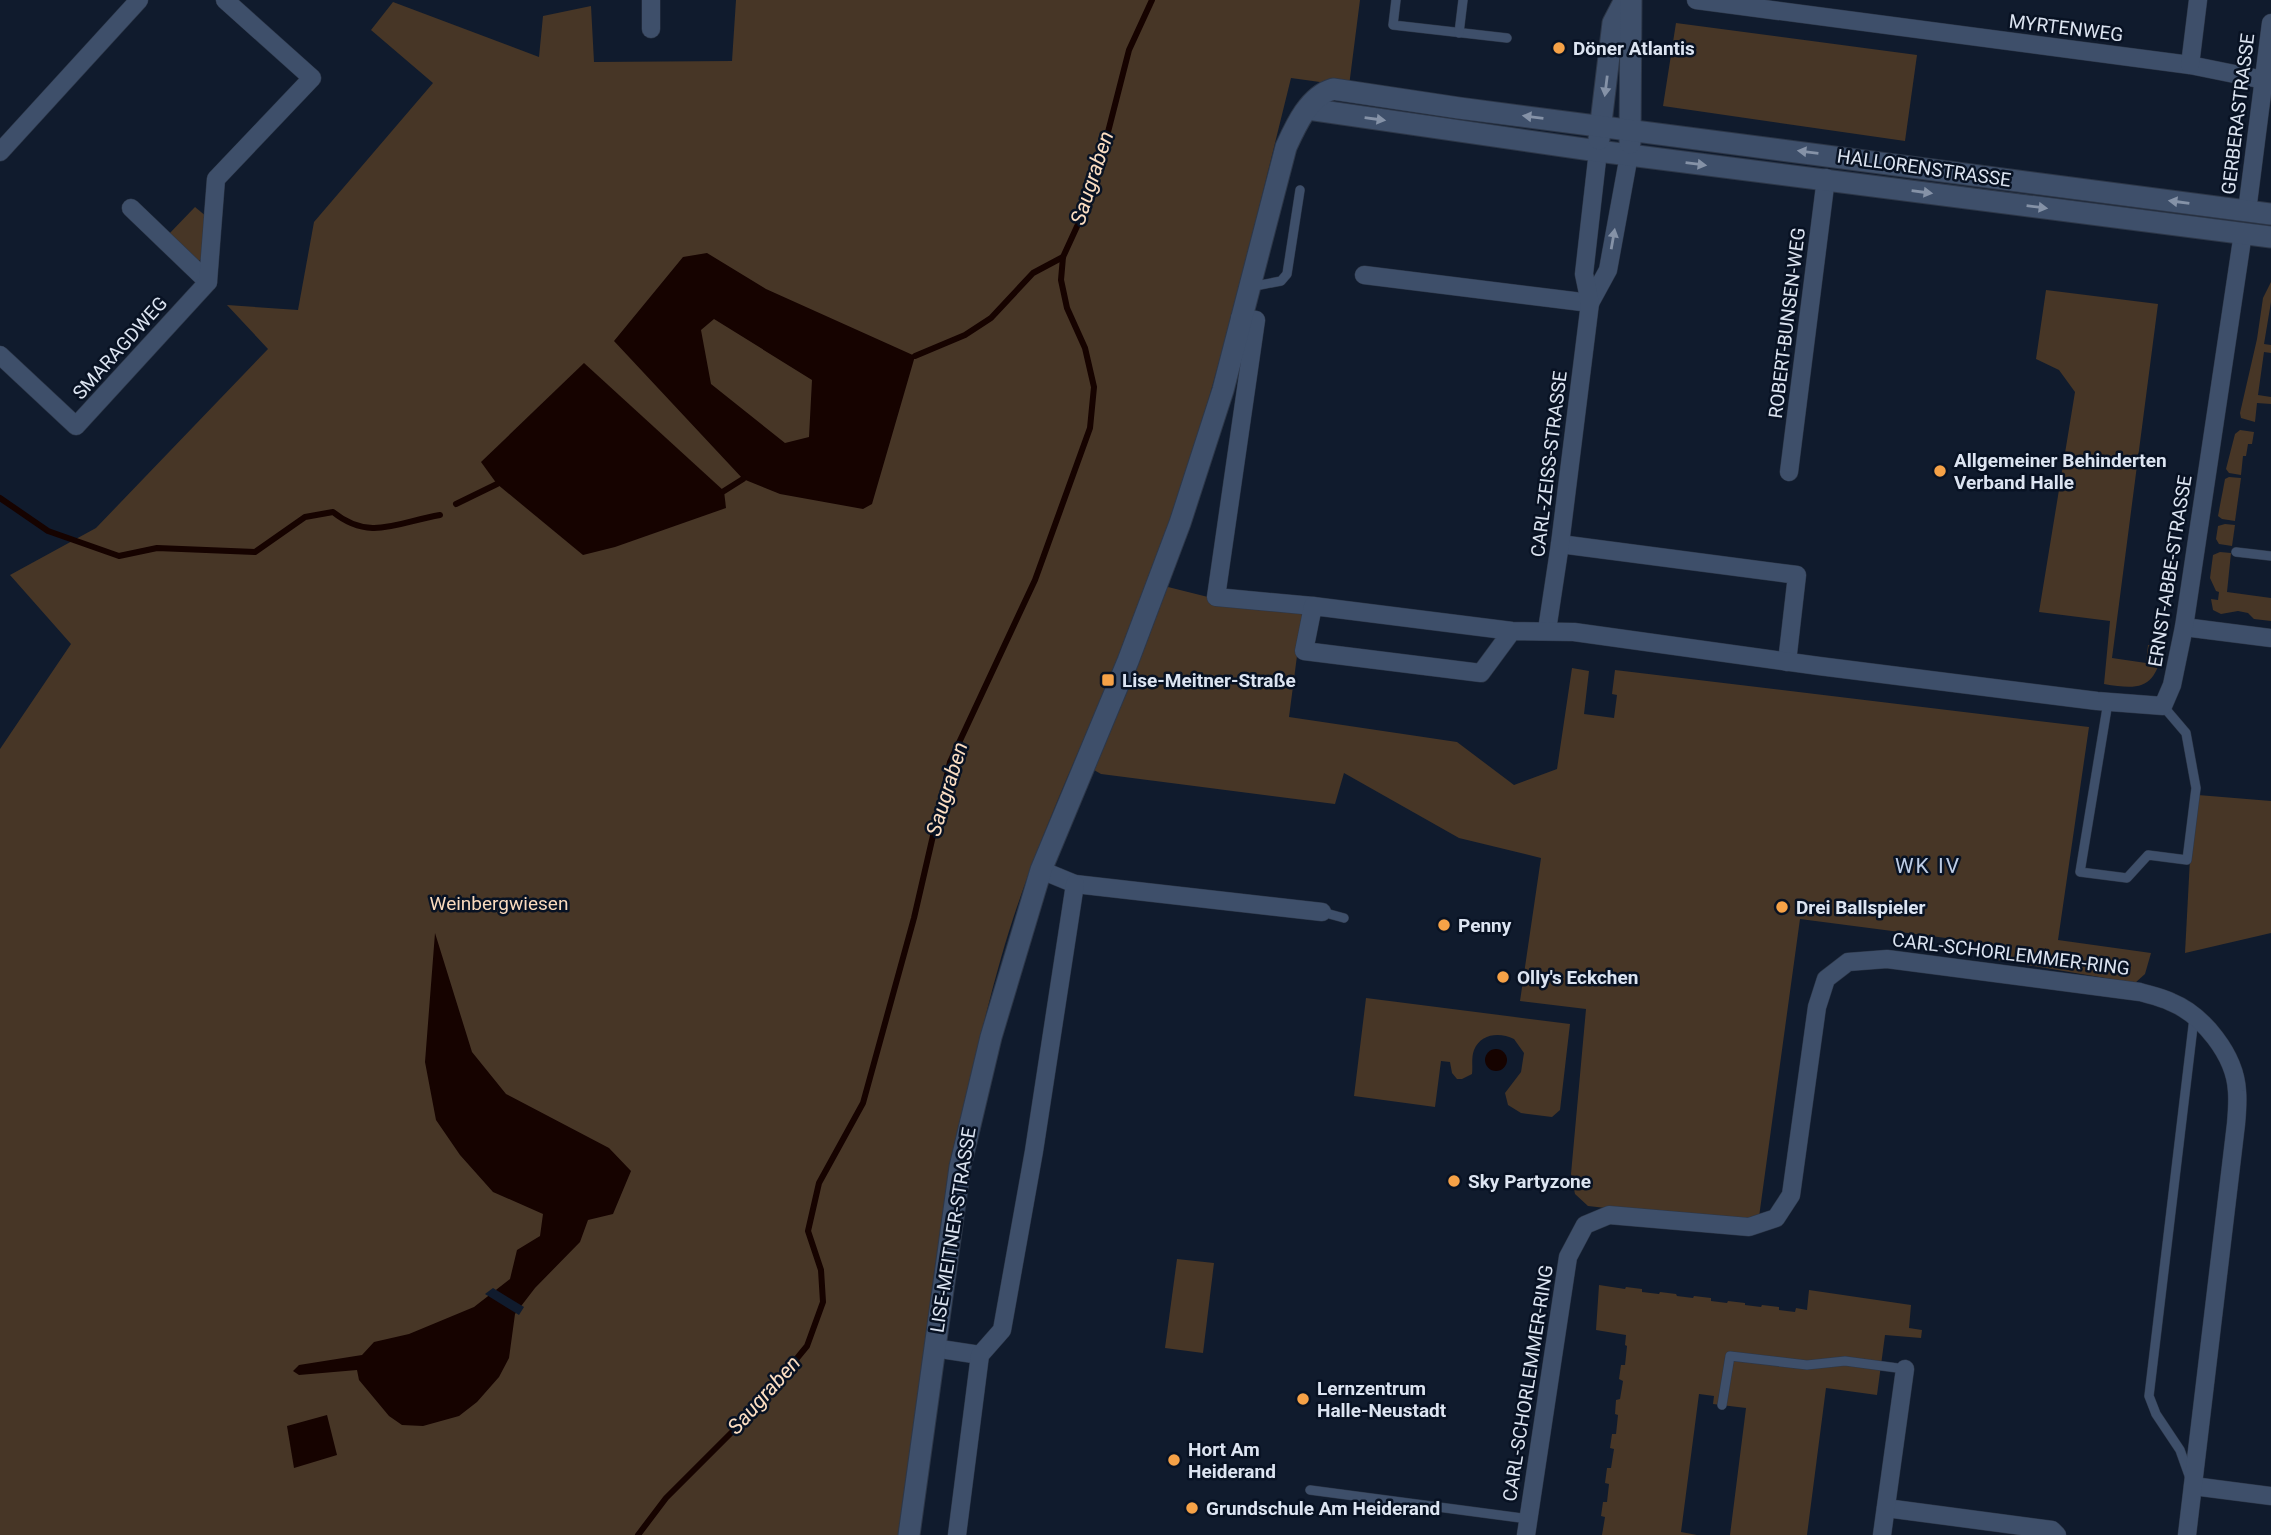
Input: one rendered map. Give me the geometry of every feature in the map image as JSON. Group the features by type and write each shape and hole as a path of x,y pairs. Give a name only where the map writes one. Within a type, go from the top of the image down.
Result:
{"street":[{"path":"0,152 139,0"},
{"path":"208,282 216,179 312,78 225,0"},
{"path":"650,29 651,0"},
{"path":"1598,151 1613,23 1628,0"},
{"path":"1628,0 1632,130 1629,155"},
{"name":"MYRTENWEG","path":"1696,0 2190,65 2263,80"},
{"path":"2190,65 2198,0"},
{"name":"GERBERASTRASSE","path":"2247,211 2266,107 2263,80 2271,23"},
{"name":"HALLORENSTRASSE","path":"1308,109 1323,92 1333,89 2271,214"},
{"name":"HALLORENSTRASSE","path":"1308,109 1598,151 1826,178 2271,237"},
{"name":"LISE-MEITNER-STRASSE","path":"909,1535 960,1167 991,1037 1041,870 1128,661 1180,523 1223,390 1286,147 1298,122 1308,109"},
{"name":"CARL-ZEISS-STRASSE","path":"1547,630 1590,303 1584,274 1598,151"},
{"name":"CARL-ZEISS-STRASSE","path":"1590,303 1608,270 1629,155"},
{"name":"ROBERT-BUNSEN-WEG","path":"1789,472 1826,178"},
{"path":"131,208 208,282"},
{"path":"2243,233 2247,211"},
{"name":"ERNST-ABBE-STRASSE","path":"2162,706 2172,685 2184,627 2243,233"},
{"path":"1364,275 1590,303"},
{"name":"SMARAGDWEG","path":"0,355 76,426 208,282"},
{"path":"1240,318 1256,320 1216,597 1512,631 1574,632 1787,662 2108,702 2162,706"},
{"path":"1560,544 1797,575 1787,662"},
{"path":"1312,606 1304,651 1453,670 1481,673 1512,631"},
{"path":"2184,627 2271,638"},
{"path":"1041,870 1075,884 1322,912"},
{"path":"957,1535 980,1355 1002,1330 1034,1151 1075,884"},
{"name":"CARL-SCHORLEMMER-RING","path":"1527,1527 1568,1257 1585,1225 1609,1215 1749,1227 1776,1218 1791,1195 1817,1007 1826,979 1848,961 1887,959 2140,992 2172,1002 2194,1016 2210,1031 2229,1061 2238,1089 2236,1124 2187,1535"},
{"name":"LISE-MEITNER-STRASSE","path":"934,1348 980,1355"},
{"path":"1882,1535 1905,1368"},
{"path":"2193,1486 2271,1496"},
{"path":"1886,1508 2052,1530 2057,1535"}],"lane":[{"path":"1396,0 1393,25 1507,38"},
{"path":"1459,33 1463,0"},
{"path":"1249,288 1269,286 1281,281 1287,274 1300,190"},
{"path":"2236,552 2271,556"},
{"path":"2108,702 2080,872 2127,878 2148,855 2187,860 2196,788 2186,733 2162,706"},
{"path":"1322,912 1344,918"},
{"name":"CARL-SCHORLEMMER-RING","path":"2193,1486 2180,1450 2156,1414 2149,1396 2194,1016"},
{"path":"1722,1405 1730,1356 1807,1365 1845,1361 1905,1368"},
{"path":"1310,1490 1527,1527"}],"green space":[{"name":"Weinbergwiesen","path":"736,0 1360,0 1349,86 1291,78 1210,396 1171,521 1130,630 1051,815 1001,958 982,1029 953,1172 902,1535 0,1535 0,749 71,644 10,575 96,528 268,349 227,305 298,310 314,222 433,83 371,30 393,2 539,57 543,16 591,6 594,62 732,61"},
{"path":"1676,23 1917,55 1905,141 1663,106"},
{"path":"195,207 207,217 202,258 199,261 168,235"},
{"path":"2271,282 2271,302 2264,344 2271,345 2271,353 2264,352 2258,395 2271,397 2271,404 2257,403 2255,422 2241,418 2240,413 2257,339 2263,298"},
{"path":"2046,290 2158,304 2112,658 2146,663 2148,645 2164,646 2152,678 2138,686 2104,684 2110,621 2039,612 2075,392 2059,370 2036,359"},
{"path":"2240,430 2254,432 2252,444 2248,444 2246,456 2243,456 2241,475 2229,473 2226,469 2235,434"},
{"path":"2241,478 2235,521 2218,516 2225,479"},
{"path":"2235,525 2232,546 2219,544 2216,539 2218,526"},
{"path":"2220,552 2231,553 2227,592 2271,598 2271,621 2254,619 2248,613 2238,611 2221,614 2213,610 2211,599 2218,600 2219,592 2210,578 2213,555"},
{"path":"1156,584 1212,598 1303,610 1289,717 1457,742 1514,785 1557,769 1572,668 1589,671 1584,714 1614,718 1617,695 1612,694 1615,670 2089,727 2058,940 2151,953 2145,974 2135,983 1991,959 1992,944 1800,919 1759,1217 1738,1223 1588,1206 1575,1194 1571,1174 1586,1009 1520,1001 1541,858 1459,838 1344,773 1335,804 1101,774 1087,766"},
{"path":"2198,795 2271,801 2271,933 2185,953 2190,859"},
{"path":"1366,998 1570,1024 1560,1110 1552,1117 1521,1113 1508,1105 1505,1093 1521,1072 1524,1053 1514,1039 1503,1035 1486,1037 1477,1044 1472,1074 1462,1079 1457,1079 1452,1073 1450,1062 1441,1061 1435,1107 1354,1096"},
{"path":"1177,1259 1214,1263 1203,1353 1165,1348"},
{"path":"1599,1285 1711,1298 1711,1301 1727,1303 1779,1307 1779,1310 1795,1312 1796,1308 1807,1310 1809,1290 1911,1305 1909,1328 1922,1330 1921,1338 1885,1335 1877,1395 1826,1388 1807,1535 1730,1535 1746,1408 1713,1404 1714,1396 1699,1394 1681,1532 1697,1535 1602,1535 1605,1517 1601,1516 1603,1502 1607,1502 1609,1484 1605,1483 1607,1468 1611,1468 1614,1449 1610,1448 1612,1434 1616,1434 1618,1415 1615,1414 1616,1400 1620,1399 1623,1381 1619,1379 1621,1365 1625,1365 1627,1346 1626,1335 1596,1330"}],"shaded area":[{"path":"707,253 766,289 915,356 872,504 863,509 780,494 743,479 614,341 683,257","holes":["714,319 812,380 809,437 785,443 711,384 701,330"]},
{"path":"584,363 724,491 726,508 615,547 583,555 497,484 481,462"},
{"path":"435,933 472,1052 506,1094 609,1148 631,1171 613,1214 588,1220 580,1242 535,1288 515,1314 509,1358 499,1377 477,1402 459,1416 423,1426 402,1425 389,1416 359,1380 357,1370 299,1375 293,1371 299,1365 362,1355 374,1342 409,1334 474,1307 510,1279 517,1250 540,1236 543,1214 493,1192 460,1155 436,1120 425,1062"},
{"path":"1496,1049 1504,1052 1507,1060 1504,1068 1496,1071 1488,1068 1485,1060 1488,1052"},
{"path":"327,1415 337,1455 294,1468 287,1426"}],"pier":[{"path":"493,1288 524,1307 519,1315 485,1294"}],"waterway":[{"name":"Saugraben","path":"638,1535 666,1498 758,1406 807,1346 823,1302 821,1270 808,1231 819,1183 863,1103 914,918 950,762 1035,580 1090,428 1094,387 1085,348 1067,308 1061,280 1063,257 1085,209 1089,180 1108,132 1129,50 1152,0"},
{"path":"915,356 965,335 991,318 1033,273 1063,257"},
{"path":"724,491 743,479"},
{"path":"456,504 497,484"},
{"path":"0,498 48,531 119,556 157,548 255,552 305,517 333,512 346,521 372,528 440,515"}],"place":[{"name":"Döner Atlantis","path":"1559,48"},
{"name":"Allgemeiner Behinderten Verband Halle","path":"1940,471"},
{"name":"Lise-Meitner-Straße","path":"1108,680"},
{"name":"Drei Ballspieler","path":"1782,907"},
{"name":"Penny","path":"1444,925"},
{"name":"Olly's Eckchen","path":"1503,977"},
{"name":"Sky Partyzone","path":"1454,1181"},
{"name":"Lernzentrum Halle-Neustadt","path":"1303,1399"},
{"name":"Hort Am Heiderand","path":"1174,1460"},
{"name":"Grundschule Am Heiderand","path":"1192,1508"}],"district":[{"name":"WK IV","path":"1928,866"}]}
